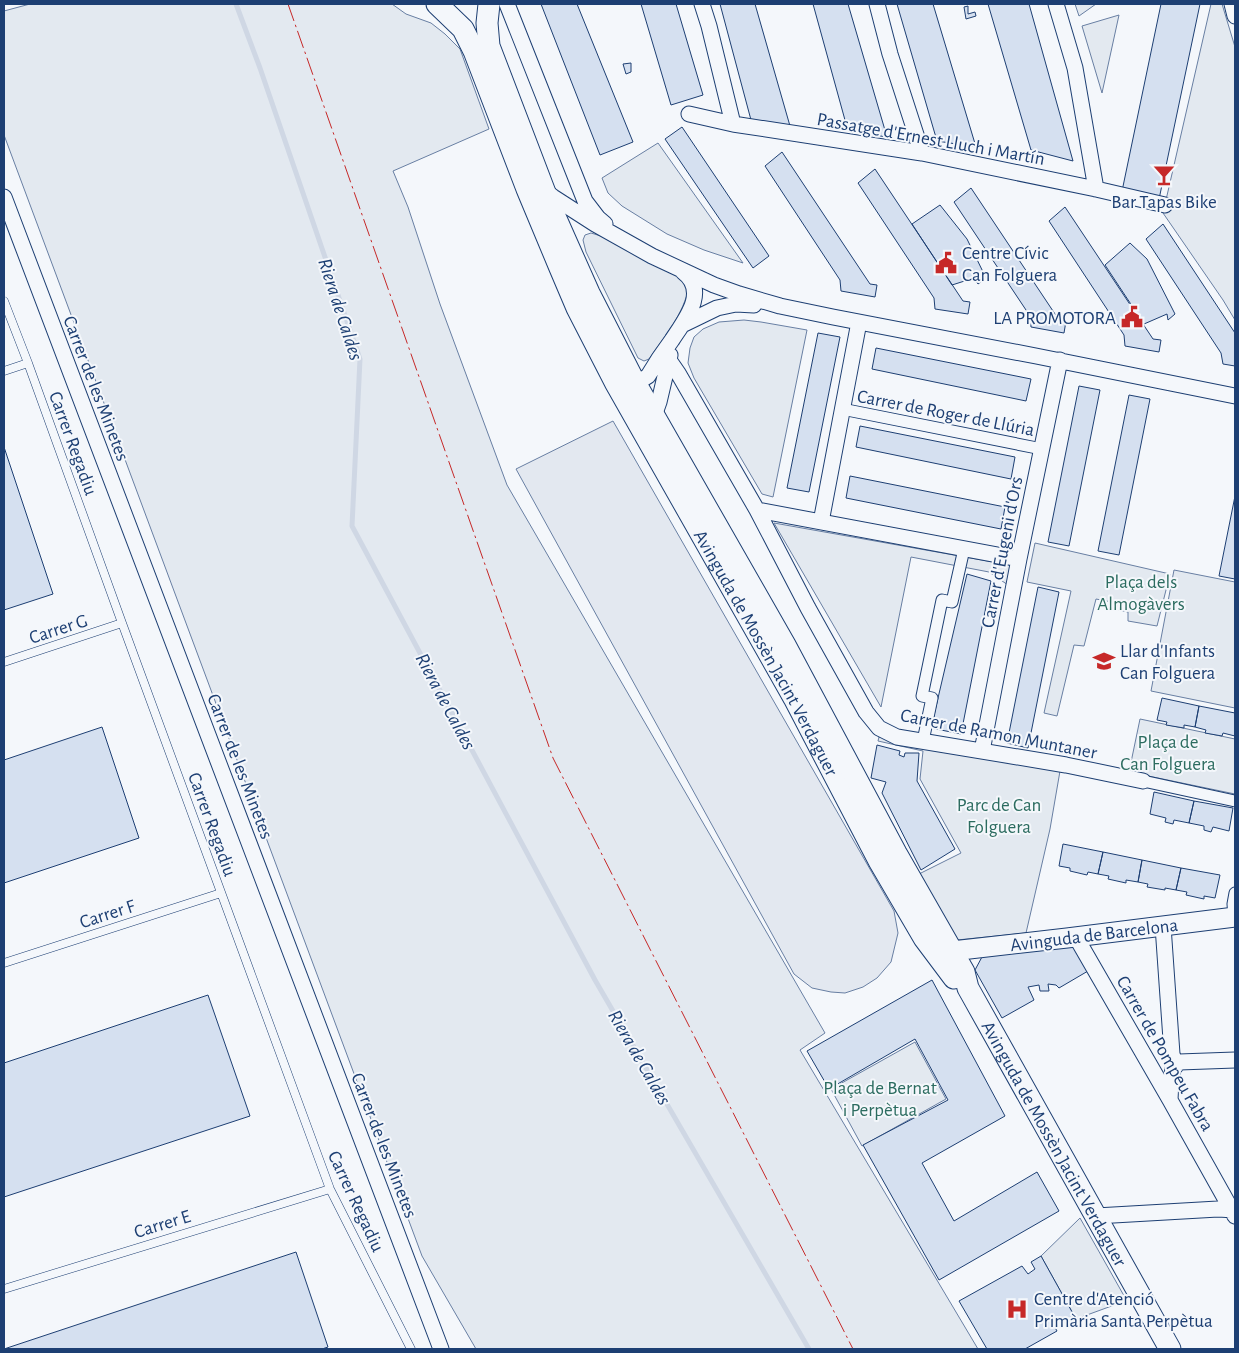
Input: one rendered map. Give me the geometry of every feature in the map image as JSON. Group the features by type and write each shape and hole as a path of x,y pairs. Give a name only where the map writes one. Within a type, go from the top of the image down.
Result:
{"main road":[{"path":"437,4 455,4"},
{"name":"Avinguda de Mossèn Jacint Verdaguer","path":"437,4 463,29 474,51 527,189 577,308 615,382 794,698 879,861 924,938 954,978 968,988"},
{"name":"Avinguda de Mossèn Jacint Verdaguer","path":"495,6 487,23 489,46 546,196 589,293 654,416 785,645 896,853 964,972 968,988 1170,1349"}],"street":[{"path":"702,4 733,124"},
{"path":"877,4 890,54 922,153"},
{"path":"1056,4 1074,68 1096,189"},
{"path":"1232,4 1235,16"},
{"name":"Avinguda de Mossèn Jacint Verdaguer","path":"495,6 585,201 598,218 622,238"},
{"name":"Passatge d'Ernest Lluch i Martín","path":"689,114 733,124 922,153 1165,205"},
{"name":"Avinguda de Mossèn Jacint Verdaguer","path":"546,196 551,225 562,254 560,268"},
{"path":"546,196 553,197 595,224 681,270 739,294 780,306 1235,396"},
{"name":"Carrer de les Minetes","path":"4,197 441,1349"},
{"path":"636,380 648,376 692,308 695,294 694,286 691,277 681,270"},
{"path":"654,416 679,330 717,308 736,304 780,306"},
{"name":"Avinguda de Mossèn Jacint Verdaguer","path":"577,308 593,323 614,363 623,375 636,380"},
{"path":"822,522 859,322"},
{"path":"669,360 757,510 1019,560"},
{"name":"Carrer d'Eugeni d'Ors","path":"982,751 1060,360"},
{"name":"Carrer de Roger de Llúria","path":"842,409 1042,449"},
{"name":"Carrer de Ramon Muntaner","path":"757,510 808,608 866,712 879,728 897,737 1142,781"},
{"path":"923,742 932,698 922,696 942,600 952,602 964,549"},
{"path":"1142,781 1235,801"},
{"path":"1235,893 1233,904 1235,917"},
{"name":"Avinguda de Barcelona","path":"952,951 1235,917"},
{"path":"1162,926 1174,1060 1179,1062 1235,1060"},
{"name":"Carrer de Pompeu Fabra","path":"1076,937 1234,1212"},
{"path":"1170,1100 1173,1069 1179,1062"},
{"path":"1096,1216 1218,1209 1234,1212"}],"lane":[{"name":"Carrer Regadiu","path":"4,301 330,1189 411,1349"},
{"path":"4,371 28,363"},
{"name":"Carrer G","path":"4,662 122,623"},
{"name":"Carrer F","path":"4,963 221,893"},
{"name":"Carrer E","path":"4,1289 330,1189"}],"green space":[{"path":"30,4 392,4 406,14 431,23 460,49 489,129 393,171 408,207 440,304 507,485 825,1033 800,1050 978,1349 476,1349 422,1256 4,135 4,11"},
{"path":"1075,4 1096,4 1079,16"},
{"path":"1211,4 1222,4 1235,47 1235,320 1163,213"},
{"path":"1119,15 1102,93 1082,26"},
{"path":"658,143 743,263 704,250 667,234 622,206 608,193 602,178"},
{"path":"591,233 601,236 685,280 689,286 678,316 649,359 644,361 638,358 586,252 583,240 585,235"},
{"path":"744,320 807,330 773,497 762,494 694,378 688,363 694,337 703,329 719,322"},
{"path":"774,523 1010,565 1008,585 989,572 911,557 881,707"},
{"name":"Plaça dels Almogàvers","path":"1035,543 1170,574 1157,626 1128,621 1128,612 1118,610 1117,603 1096,599 1084,646 1074,645 1057,716 1044,713 1071,591 1027,582"},
{"path":"1174,570 1235,582 1235,708 1151,691"},
{"name":"Plaça de Can Folguera","path":"1140,719 1235,739 1235,794 1129,772"},
{"name":"Parc de Can Folguera","path":"879,737 1060,771 1050,829 1026,933 957,940 919,874 961,853 920,779 923,751 878,741"},
{"name":"Plaça de Bernat i Perpètua","path":"915,1042 946,1099 862,1146 831,1089"},
{"path":"1080,1218 1128,1300 1076,1319 1041,1256"}],"shaded area":[{"path":"613,421 894,911 898,933 891,962 877,978 863,987 845,993 831,992 812,988 794,974 516,469"}],"building":[{"path":"541,4 577,4 633,142 600,155"},
{"path":"641,4 676,4 703,95 671,105"},
{"path":"720,4 755,4 790,126 751,120"},
{"path":"813,4 848,4 887,137 848,131"},
{"path":"897,4 933,4 976,147 937,141"},
{"path":"988,4 1029,4 1073,161 1031,150"},
{"path":"1161,4 1200,4 1158,204 1121,196"},
{"path":"968,6 968,14 975,12 976,16 966,19 964,7"},
{"path":"631,63 631,72 626,74 623,64"},
{"path":"682,127 769,256 753,268 665,139"},
{"path":"782,152 870,284 877,285 875,297 841,291 840,280 765,166"},
{"path":"875,169 963,301 970,302 968,314 935,309 934,298 858,183"},
{"path":"971,188 1059,320 1066,321 1064,333 1031,327 1030,316 954,202"},
{"path":"940,205 967,239 986,278 978,284 974,278 952,285 912,224"},
{"path":"1065,207 1153,339 1161,340 1159,352 1125,346 1124,335 1049,221"},
{"path":"1163,224 1235,333 1235,366 1223,364 1221,353 1146,239"},
{"path":"1130,243 1147,259 1175,314 1168,320 1167,314 1144,324 1105,265"},
{"path":"818,333 840,337 809,492 787,488"},
{"path":"876,348 1031,379 1026,401 872,369"},
{"path":"1079,386 1100,390 1069,546 1048,542"},
{"path":"1129,395 1150,399 1119,555 1098,551"},
{"path":"860,426 1015,457 1011,479 856,447"},
{"path":"4,447 53,594 4,610"},
{"path":"850,476 1005,507 1001,529 846,498"},
{"path":"1235,496 1235,579 1219,576"},
{"path":"967,574 991,581 961,734 931,728"},
{"path":"1038,587 1059,592 1028,748 1007,743"},
{"path":"1162,698 1199,706 1195,727 1184,725 1184,728 1166,725 1167,722 1157,720"},
{"path":"1199,706 1235,713 1235,736 1223,733 1222,736 1205,733 1206,730 1195,727"},
{"path":"102,727 139,838 4,883 4,760"},
{"path":"877,745 900,751 899,755 904,757 905,753 919,753 917,781 955,849 921,870 882,793 886,782 871,778"},
{"path":"1154,792 1194,801 1189,823 1174,820 1173,824 1165,822 1166,818 1150,814"},
{"path":"1194,801 1233,808 1229,831 1213,827 1211,832 1204,830 1204,826 1189,823"},
{"path":"1063,844 1103,852 1098,874 1088,872 1087,875 1059,866"},
{"path":"1103,852 1142,860 1138,882 1126,880 1126,883 1108,879 1109,876 1098,874"},
{"path":"1142,860 1181,868 1176,890 1147,887 1148,884 1138,882"},
{"path":"1181,868 1220,875 1215,898 1204,896 1204,899 1186,895 1187,892 1176,890"},
{"path":"1070,943 1079,948 1088,971 1059,988 1056,985 1048,984 1049,991 1040,991 1039,985 1028,987 1034,1000 1002,1018 975,970 983,955"},
{"path":"932,980 1005,1116 922,1163 954,1221 1037,1172 1059,1211 939,1280 863,1145 948,1100 915,1039 829,1089 807,1051"},
{"path":"208,995 250,1116 4,1197 4,1063"},
{"path":"296,1252 328,1347 322,1349 4,1349"},
{"name":"Centre d'Atenció Primària Santa Perpètua","path":"1041,1256 1076,1319 1066,1324 1061,1317 1053,1324 1057,1331 1025,1349 987,1349 959,1301 1022,1266 1028,1274 1035,1269 1031,1262"}],"waterway":[{"name":"Riera de Caldes","path":"236,4 260,68 360,359 352,526 595,980 809,1349"}],"power":[{"path":"288,4 553,758 853,1349"}],"place":[{"name":"Bar Tapas Bike","path":"1164,175"},
{"name":"Centre Cívic Can Folguera","path":"946,263"},
{"name":"LA PROMOTORA","path":"1132,317"},
{"name":"Llar d'Infants Can Folguera","path":"1104,661"},
{"name":"Centre d'Atenció Primària Santa Perpètua","path":"1017,1309"}]}
